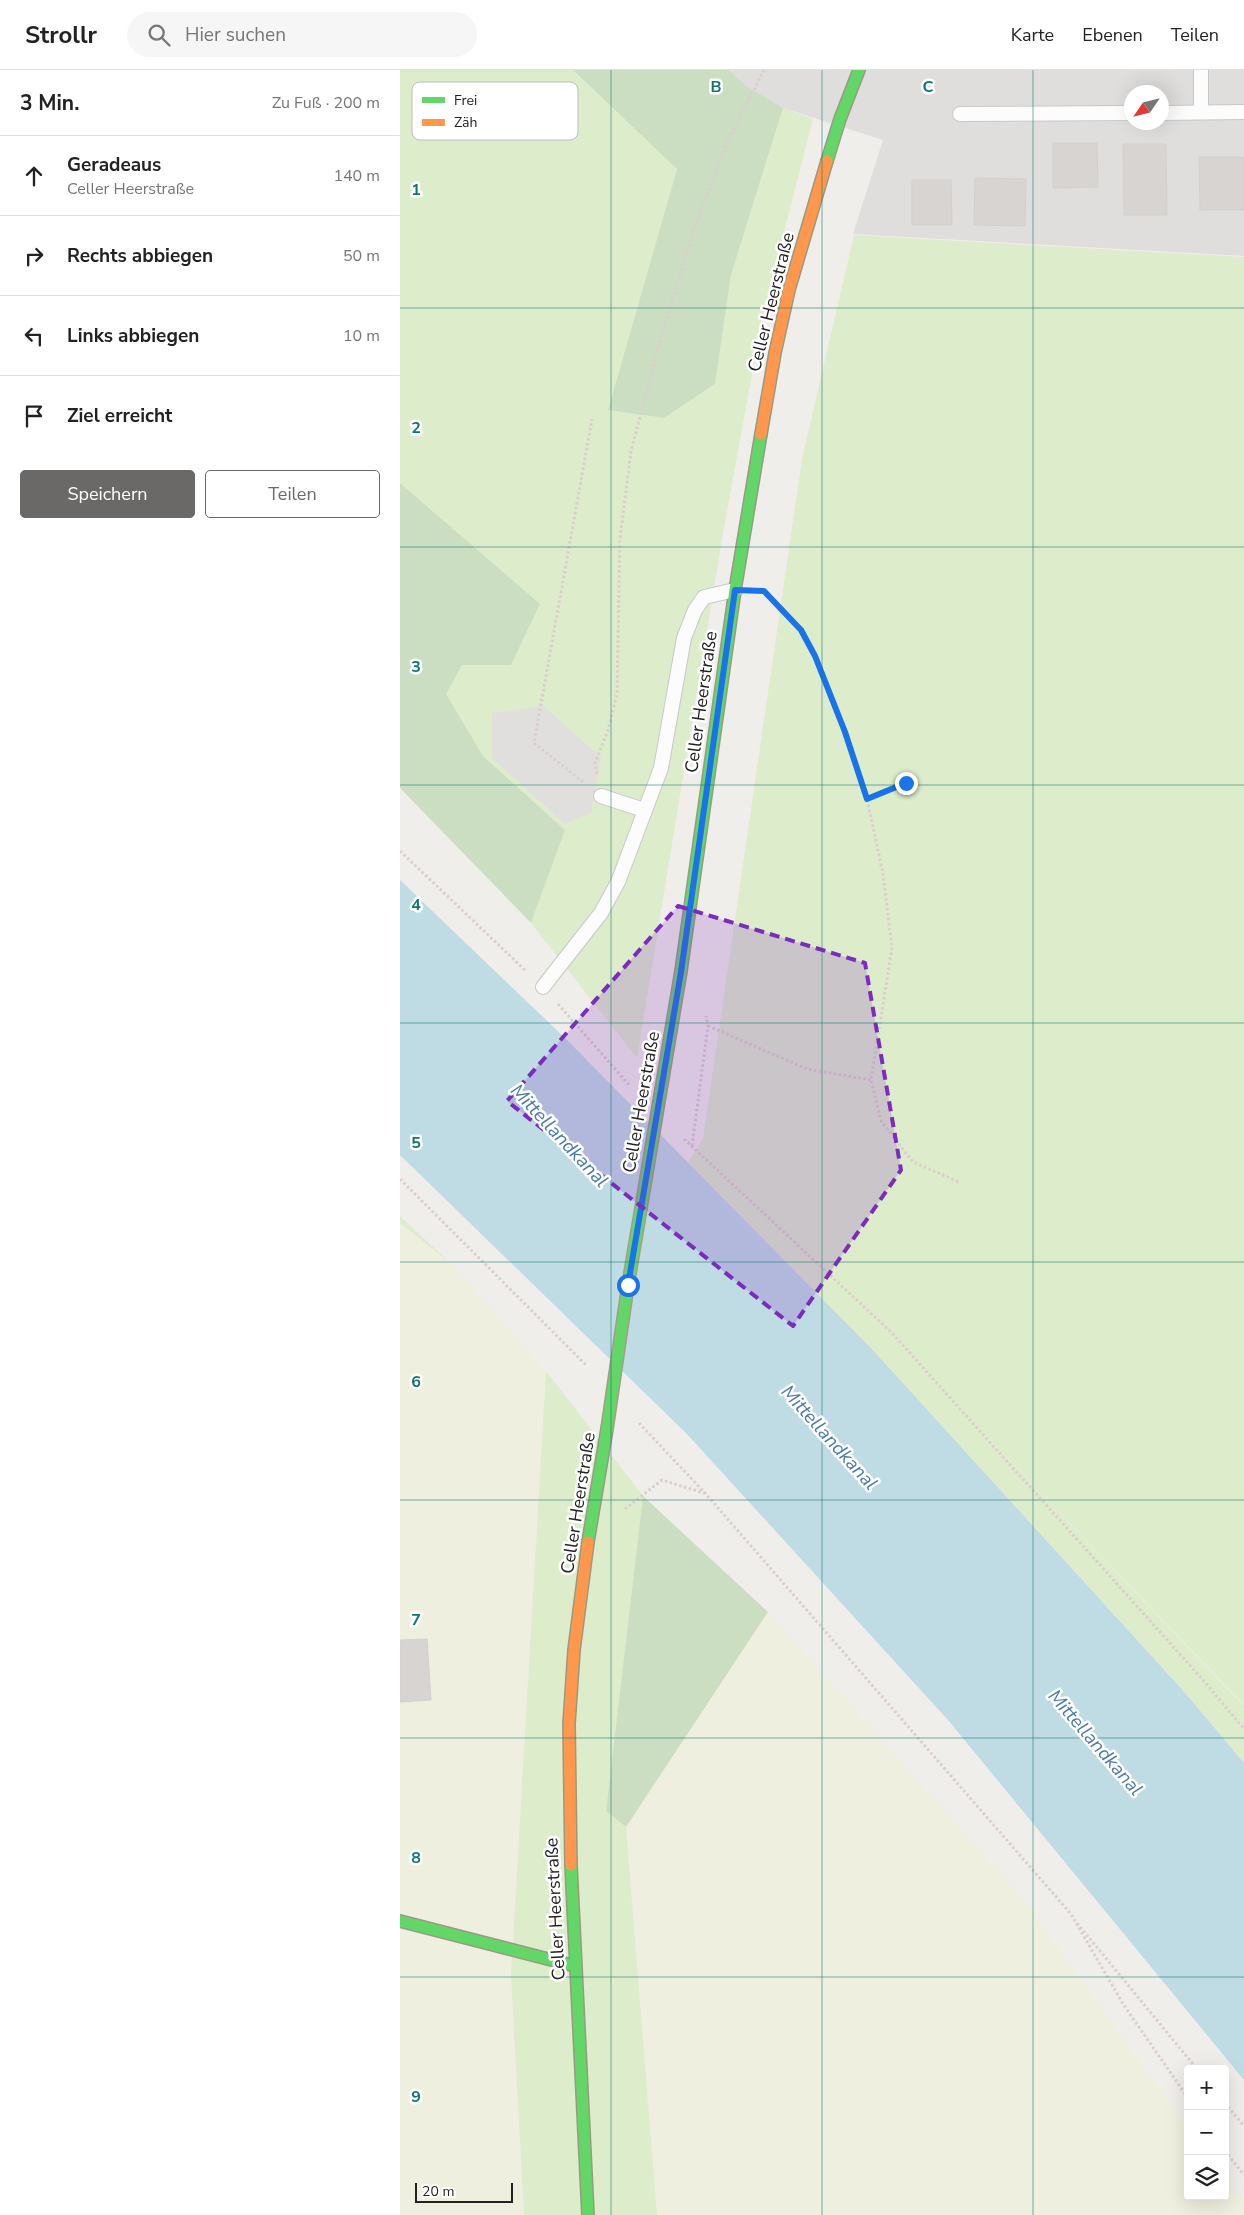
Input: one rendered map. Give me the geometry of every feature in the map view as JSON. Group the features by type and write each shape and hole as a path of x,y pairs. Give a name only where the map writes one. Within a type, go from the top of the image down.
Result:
{"main road":[{"name":"Celler Heerstraße","path":"588,2215 568,1797 572,1669 593,1510 628,1285 681,972 735,590 775,353 789,290 840,119 859,70"},
{"path":"400,1921 575,1966"}],"lane":[{"path":"1201,70 1201,112"},
{"path":"1169,113 1244,112"},
{"path":"960,114 1124,113"},
{"path":"543,987 601,913 618,882 661,768 684,638 695,610 704,597 735,590"},
{"path":"602,796 644,810"}],"path":[{"path":"602,796 595,763 608,730 618,694 620,539 631,451 695,226 728,141 764,70"},
{"path":"592,419 534,743 602,796"},
{"path":"763,601 766,584"},
{"path":"764,591 801,630 815,656 845,732 867,799 883,874 892,948 872,1080 881,1121 913,1162 959,1182"},
{"path":"867,799 906,783"},
{"path":"400,852 543,987 615,1071 636,1092"},
{"path":"692,1147 708,1026 705,1008"},
{"path":"708,1026 807,1069 872,1080"},
{"path":"678,1133 891,1332 1198,1673 1244,1729"},
{"path":"400,1179 589,1369"},
{"path":"637,1420 705,1493 1071,1914 1194,2065"},
{"path":"622,1503 620,1512 662,1480 705,1493"},
{"path":"1071,1914 1122,2004 1184,2092"},
{"path":"1229,2108 1244,2126"},
{"path":"1228,2155 1244,2175"}],"highlighted area":[{"path":"678,906 865,963 901,1170 793,1326 507,1101"}],"shaded area":[{"path":"729,70 1244,70 1244,256 853,234 883,140 783,108 745,85"},
{"path":"543,706 601,757 591,813 565,824 492,758 492,713"}],"green space":[{"path":"400,70 573,70 677,169 608,410 664,418 715,384 731,275 783,108 813,119 763,314 722,539 637,1058 531,923 565,830 483,756 445,694 461,665 511,665 540,604 400,483"},
{"path":"573,70 729,70 745,85 783,108 731,275 715,384 664,418 608,410 677,169"},
{"path":"854,235 1244,257 1244,1705 894,1340 1244,1706 1244,1763 1187,1695 871,1348 688,1162 703,1139 802,459"},
{"path":"400,483 540,604 511,665 462,665 446,694 483,756 565,830 531,923 400,788"},
{"path":"400,1216 449,1262 400,1223"},
{"path":"400,1223 449,1262 546,1371 511,1975 524,2215 400,2215"},
{"path":"546,1371 643,1496 606,1811 626,1827 657,2215 524,2215 511,1975"},
{"path":"643,1496 768,1612 626,1827 606,1811"},
{"path":"768,1612 1027,1904 1184,2122 1184,2200 1229,2200 1229,2182 1244,2201 1244,2215 657,2215 626,1827"}],"water":[{"name":"Mittellandkanal","path":"400,880 567,1040 871,1348 1187,1695 1244,1763 1244,2080 948,1720 687,1434 400,1155"}],"building":[{"path":"1053,143 1097,143 1098,187 1053,188"},
{"path":"1123,144 1166,144 1167,215 1124,215"},
{"path":"1199,157 1244,157 1244,210 1200,210"},
{"path":"975,178 1026,179 1025,226 974,225"},
{"path":"912,180 951,180 952,225 912,225"},
{"path":"427,1639 431,1700 400,1702 400,1640"}],"traffic: fast":[{"path":"827,161 840,119 859,70"},
{"path":"681,971 735,590 761,434"},
{"path":"607,1429 628,1285 681,971"},
{"path":"588,1542 607,1429"},
{"path":"571,1865 588,2215"},
{"path":"400,1921 575,1966"}],"traffic: slow":[{"path":"761,434 775,353 789,290 827,161"},
{"path":"571,1865 569,1724 574,1650 588,1542"}],"route":[{"path":"628,1285 681,972 735,590 764,591 801,630 815,656 845,732 867,799 906,783"}]}
